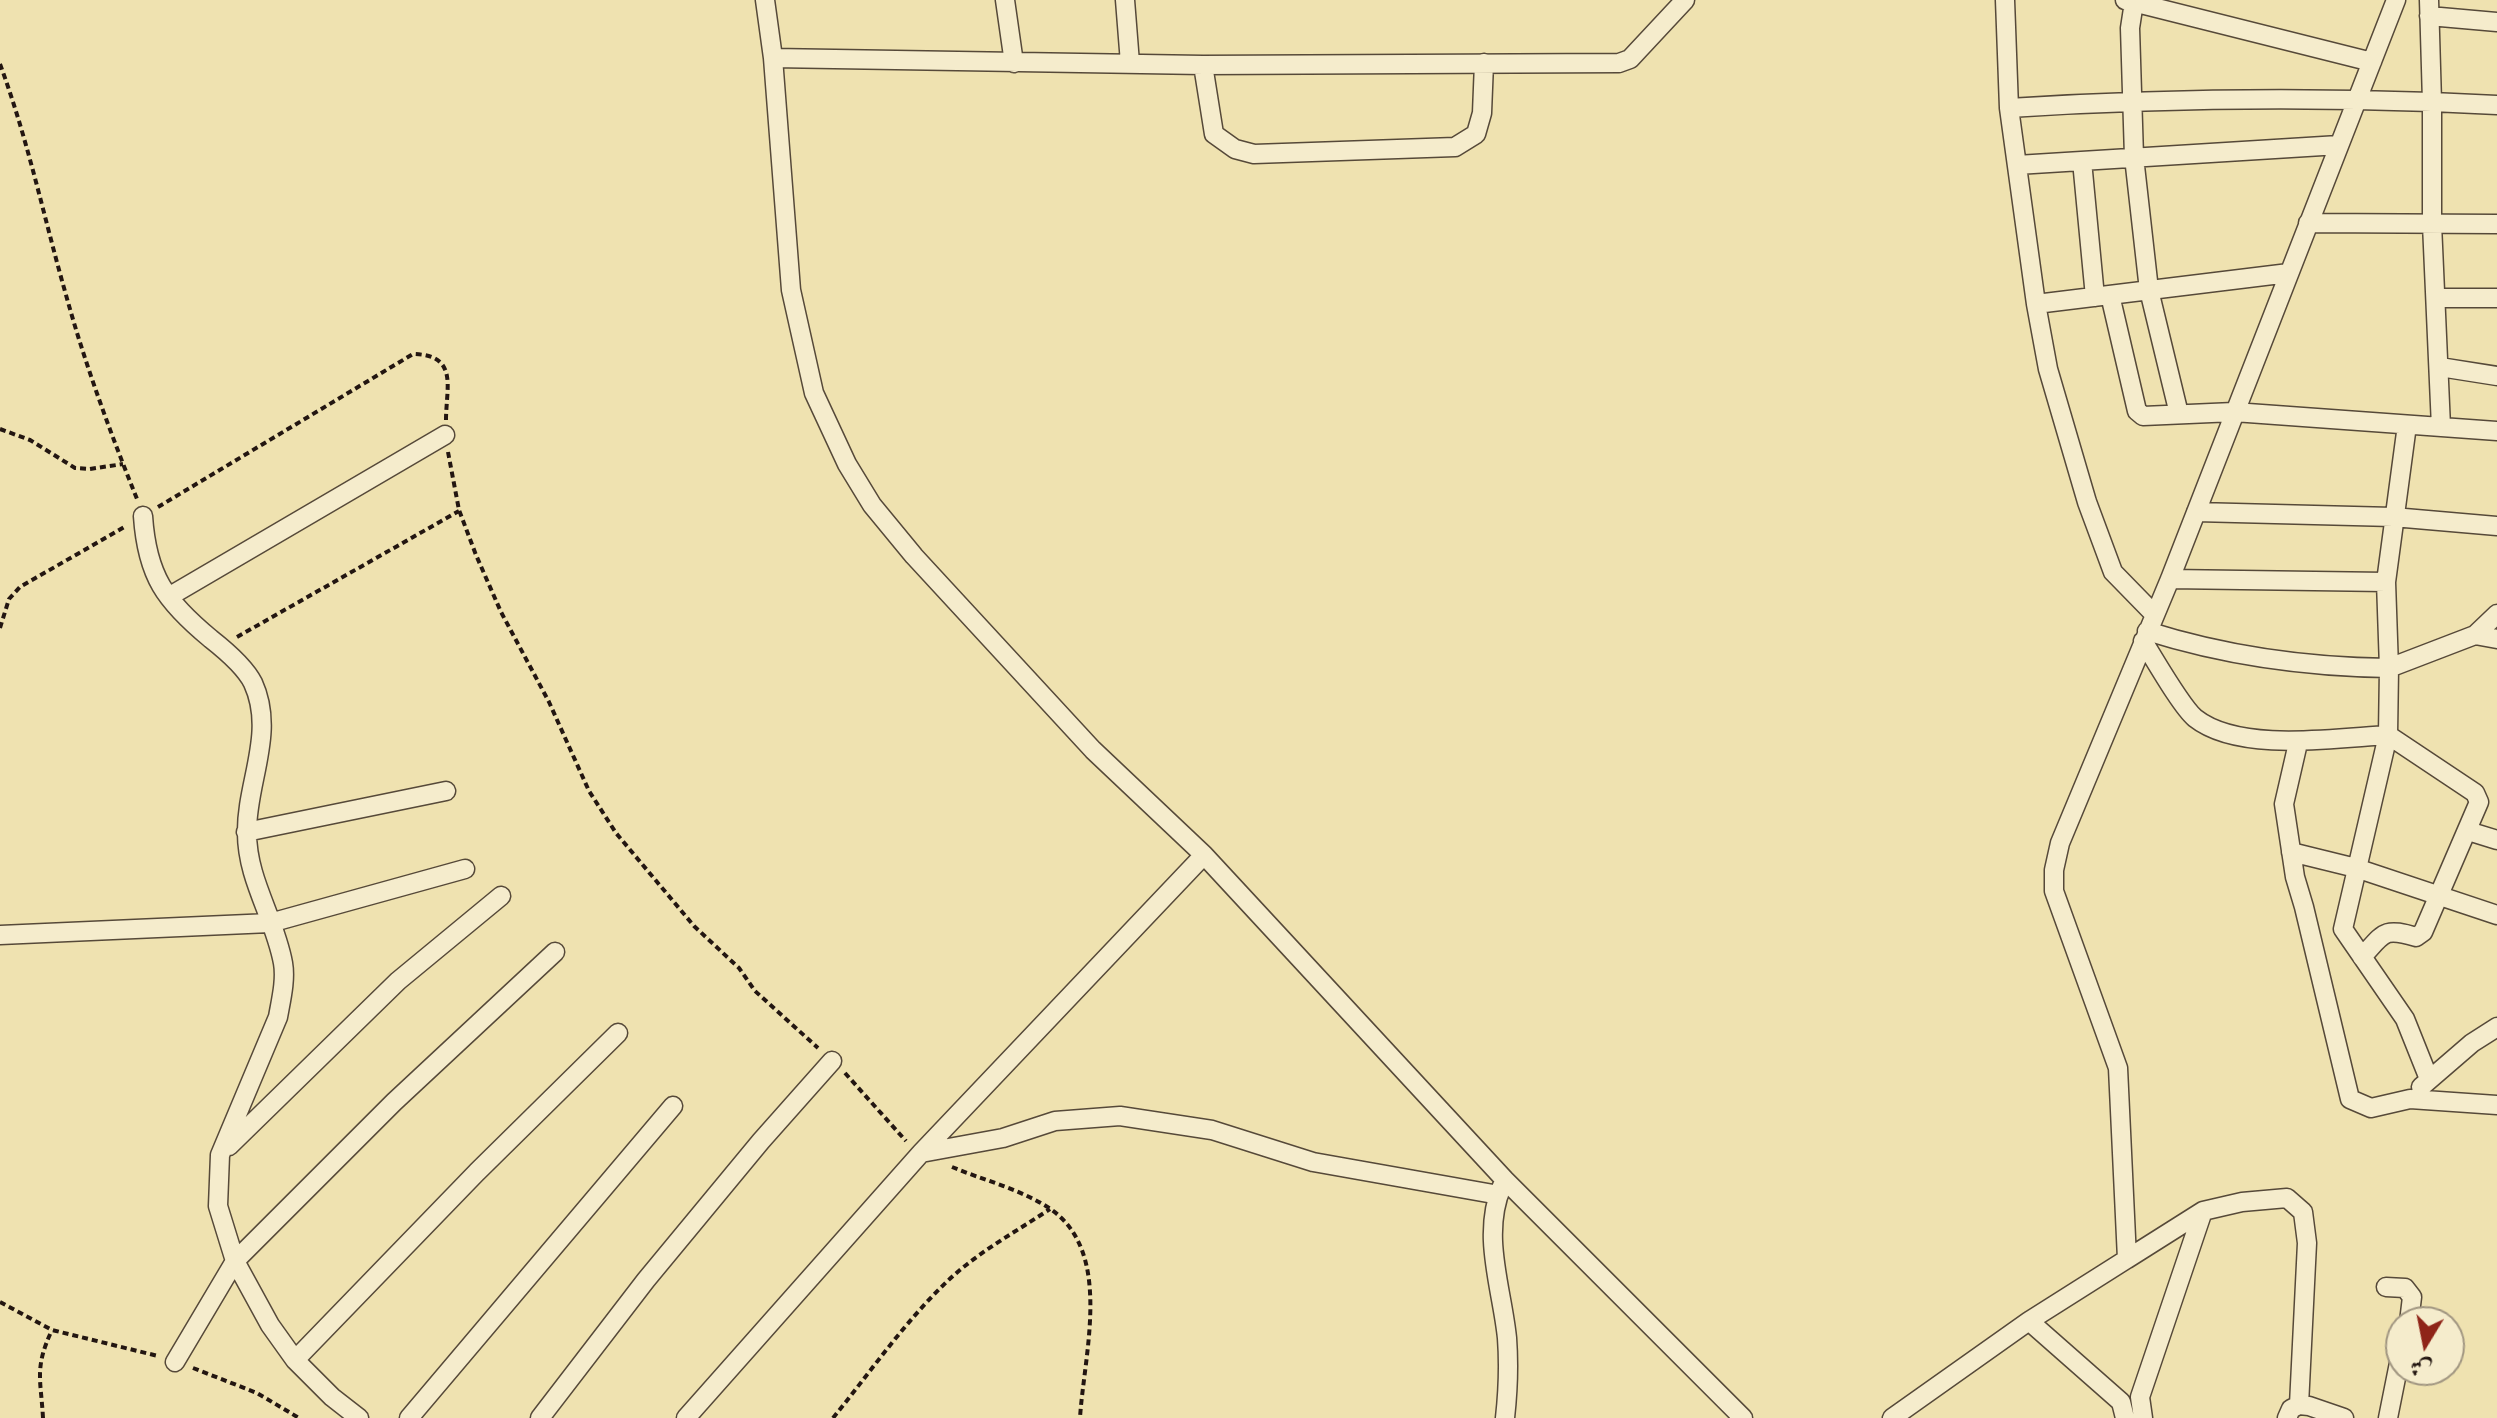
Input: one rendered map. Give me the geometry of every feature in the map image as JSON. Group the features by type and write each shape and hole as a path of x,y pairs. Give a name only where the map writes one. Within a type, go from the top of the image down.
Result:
{"street":[{"path":"765,0 773,58 791,290 814,393 847,464 872,505 914,556 1093,750 1204,855 1502,1187 1743,1418"},
{"path":"1005,0 1014,63"},
{"path":"1125,0 1130,63"},
{"path":"773,58 1203,65 1619,63 1630,59 1685,0"},
{"path":"2005,0 2009,108 2048,369 2087,502 2113,572 2148,629 2192,716 2205,724 2246,736 2298,743 2388,735 2475,793 2479,802 2423,932 2416,937 2395,931 2383,935 2362,957"},
{"path":"2127,1259 2118,1068 2054,891 2054,870 2060,843 2170,579 2396,0"},
{"path":"2179,414 2149,290 2134,157 2130,1 2372,62"},
{"path":"2441,427 2432,224 2429,8 2497,22"},
{"path":"1203,65 1214,134 1235,149 1254,154 1455,147 1476,134 1482,113 1484,63"},
{"path":"2009,108 2133,100 2357,99 2497,105"},
{"path":"2017,165 2339,145"},
{"path":"2082,161 2102,296 2137,411 2149,417 2234,412 2497,431"},
{"path":"2308,223 2497,224"},
{"path":"2036,304 2289,273"},
{"path":"2436,298 2497,298"},
{"path":"2440,367 2497,376"},
{"path":"2407,425 2386,582 2388,735 2343,929 2405,1019 2429,1079"},
{"path":"170,596 445,435"},
{"path":"2196,512 2393,517 2497,526"},
{"path":"143,516 150,562 157,581 197,627 221,647 251,680 261,705 262,741 246,832 256,884 283,963 283,993 278,1017 220,1155 218,1206 235,1261 270,1325 295,1360 332,1397 359,1418"},
{"path":"2170,579 2386,582"},
{"path":"2148,629 2206,648 2253,656 2347,668 2389,668 2475,635 2497,614"},
{"path":"2475,635 2497,639"},
{"path":"2298,743 2284,804 2291,852 2350,1099 2371,1108 2410,1099 2497,1105"},
{"path":"246,832 446,791"},
{"path":"2468,831 2497,840"},
{"path":"2291,852 2356,868 2497,915"},
{"path":"686,1418 921,1153 1204,855"},
{"path":"0,935 270,923 465,869"},
{"path":"220,1155 398,981 501,896"},
{"path":"2312,942 2343,929"},
{"path":"175,1362 235,1261 394,1102 555,952"},
{"path":"2410,1099 2472,1043 2497,1027"},
{"path":"295,1360 477,1172 618,1033"},
{"path":"540,1418 646,1280 832,1061"},
{"path":"409,1418 673,1106"},
{"path":"921,1153 1003,1138 1055,1121 1120,1116 1212,1130 1313,1162 1502,1187"},
{"path":"1502,1187 1493,1240 1506,1334 1508,1388 1505,1418"},
{"path":"1892,1418 2029,1321 2203,1211 2242,1202 2287,1198 2303,1212 2307,1243 2293,1412 2344,1418"},
{"path":"2029,1321 2133,1415 2203,1211"},
{"path":"2386,1287 2405,1288 2412,1297 2411,1306"},
{"path":"2388,1418 2394,1386"}],"path":[{"path":"0,64 43,203 77,333 143,516"},
{"path":"0,628 9,599 20,587 397,361 413,354 429,355 442,363 450,380 445,435 459,510 501,612 549,702 589,791 616,833 694,926 739,968 755,991 853,1080 898,1135 921,1153 1034,1200 1067,1223 1078,1238 1088,1275 1089,1331 1080,1418"},
{"path":"0,429 30,440 75,468 123,464"},
{"path":"221,647 459,510"},
{"path":"833,1418 922,1307 953,1277 973,1260 1050,1209"},
{"path":"0,1302 52,1330 175,1362 257,1393 299,1418"},
{"path":"43,1418 38,1378 43,1349 52,1330"}]}
